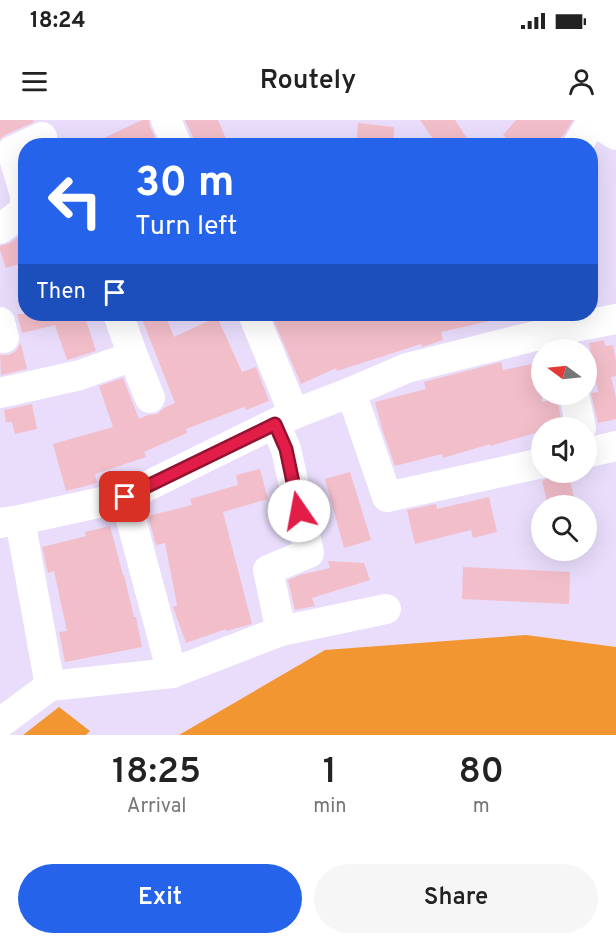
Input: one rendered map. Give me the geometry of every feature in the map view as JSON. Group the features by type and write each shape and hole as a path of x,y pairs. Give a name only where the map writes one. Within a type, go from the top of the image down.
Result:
{"street":[{"path":"166,120 174,138"},
{"path":"582,129 616,135"},
{"path":"18,148 12,151 18,171"},
{"path":"0,229 18,215"},
{"path":"50,686 10,522 125,497 284,419 406,368 616,319"},
{"path":"120,321 150,398"},
{"path":"255,321 284,419 286,449 309,553 268,570 281,631"},
{"path":"0,393 80,375 133,356"},
{"path":"351,392 387,498 531,465"},
{"path":"597,450 616,446"},
{"path":"125,497 172,673"},
{"path":"0,723 50,686 172,673 281,631 386,609"}],"shaded area":[{"path":"526,635 616,647 616,735 179,735 325,650"},
{"path":"59,707 90,731 86,735 23,735"}],"building":[{"path":"0,120 33,120 34,122 0,139"},
{"path":"142,120 149,120 155,137 153,138 104,138"},
{"path":"185,120 218,120 226,138 193,138"},
{"path":"420,120 455,120 467,138 432,138"},
{"path":"516,120 573,120 560,138 506,138 503,135"},
{"path":"358,123 394,127 393,138 357,138"},
{"path":"18,237 18,264 6,268 0,246"},
{"path":"19,321 86,321 96,351 67,360 55,325 22,333"},
{"path":"143,321 168,321 174,337 208,321 219,321 242,372 256,367 269,401 246,410 244,407 186,429 187,433 144,452 146,457 95,474 97,483 66,491 53,444 113,427 99,386 123,378 139,419 157,414 175,403"},
{"path":"274,321 490,321 441,332 443,340 422,347 421,344 337,371 336,368 301,384"},
{"path":"604,340 605,346 613,345 616,361 616,376 611,377 616,398 616,419 598,423 594,405 597,405 598,392 597,341"},
{"path":"20,344 27,369 1,375 0,355 9,355 16,351"},
{"path":"501,362 503,370 531,364 531,405 558,405 561,417 531,417 531,434 443,458 442,454 395,466 375,402 426,389 424,382"},
{"path":"32,404 37,429 15,434 12,422 6,422 4,410"},
{"path":"260,469 268,499 223,512 252,624 226,631 226,629 186,643 173,607 177,605 165,543 156,545 148,516 192,505 190,499 238,485 236,475"},
{"path":"350,472 371,540 344,548 325,479"},
{"path":"542,483 571,483 573,495 545,495"},
{"path":"489,497 497,532 473,538 471,530 415,544 407,510 436,504 437,509"},
{"path":"110,526 134,617 136,617 142,647 65,662 59,632 67,631 54,571 48,573 42,547 86,536 85,532"},
{"path":"328,561 364,563 370,580 312,598 315,606 295,610 288,580 330,568"},
{"path":"463,567 570,572 569,604 462,599"}],"route":[{"path":"125,497 275,424 286,449 299,511"}]}
